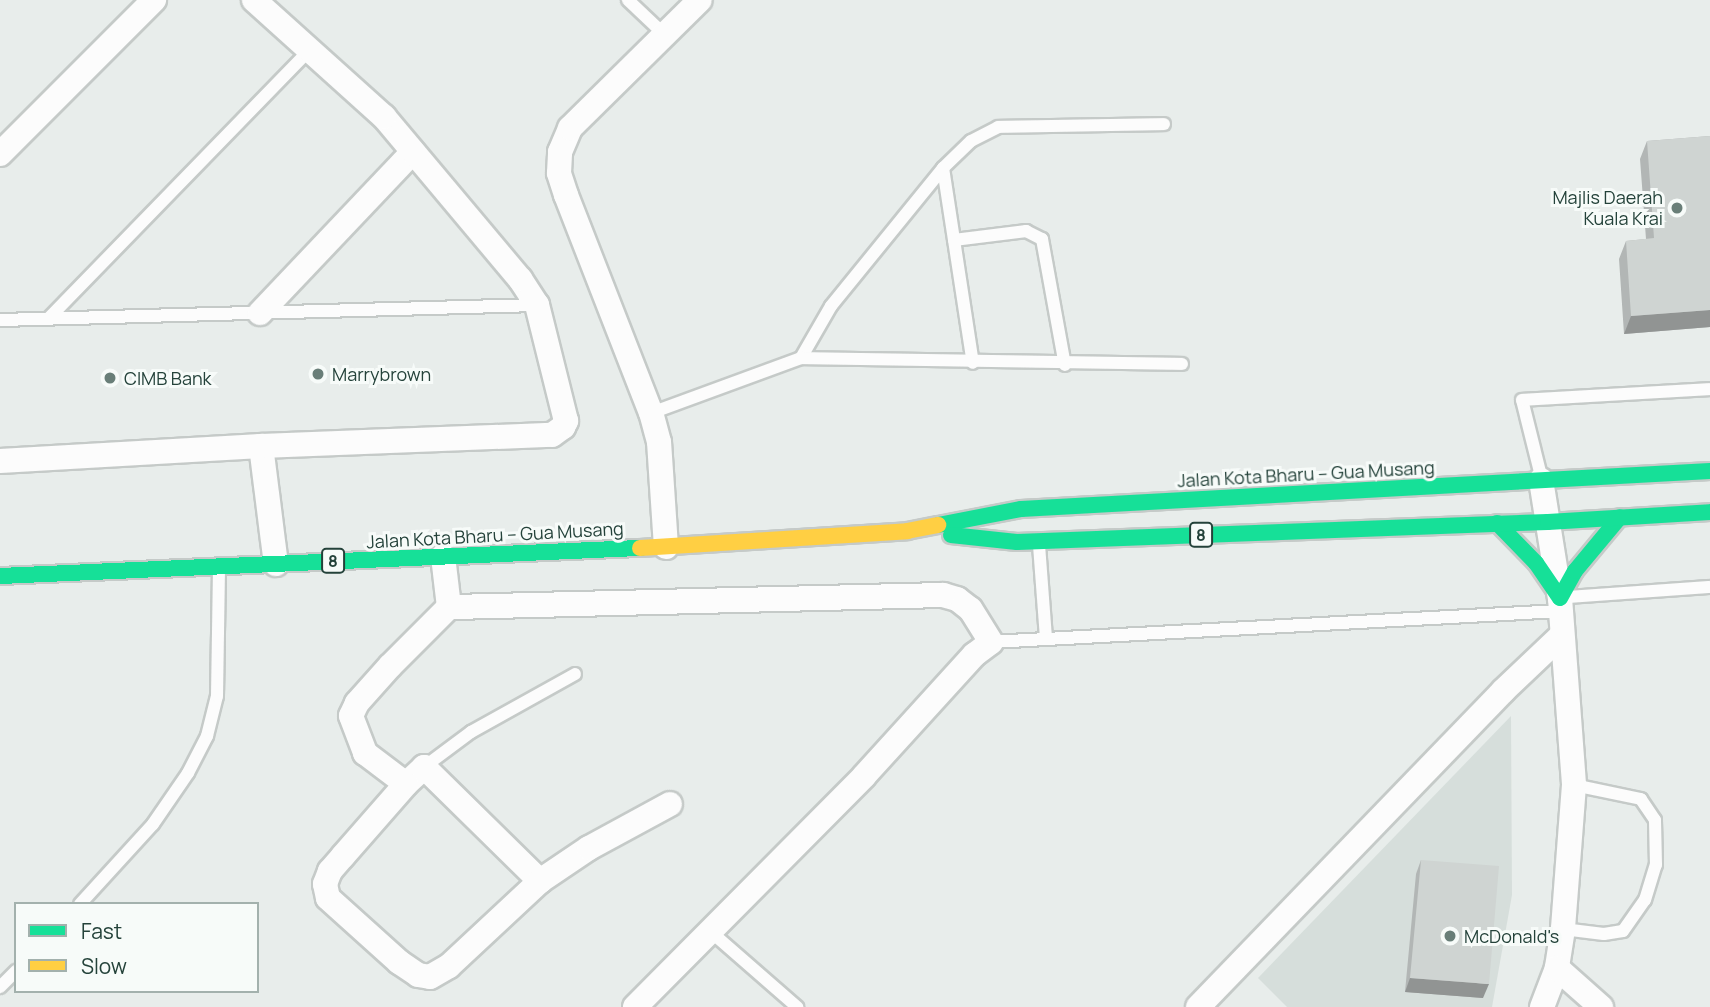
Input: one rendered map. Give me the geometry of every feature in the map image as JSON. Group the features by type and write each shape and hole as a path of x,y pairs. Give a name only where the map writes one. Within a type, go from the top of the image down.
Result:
{"highway":[{"name":"Jalan Kota Bharu – Gua Musang","path":"0,576 666,547 907,531 1021,509 1710,471"},
{"name":"Jalan Kota Bharu – Gua Musang","path":"907,531 1017,542 1548,522 1710,512"},
{"path":"1561,615 1575,571 1620,517"},
{"path":"1497,523 1536,564 1561,615"}],"street":[{"path":"0,154 154,0"},
{"path":"0,461 261,446 552,435 560,432 566,421 537,305 520,279 384,117 254,0"},
{"path":"666,547 659,442 651,413 559,173 560,152 570,128 700,0"},
{"path":"260,313 413,152"},
{"path":"261,446 276,564"},
{"path":"1541,480 1561,615 1574,785 1563,929 1557,968 1542,1007"},
{"path":"443,556 449,607"},
{"path":"540,881 415,776 365,753 351,716 357,703 390,666 449,607 943,595 957,599 970,609 991,642 974,655 864,776 635,1007"},
{"path":"1198,1007 1503,691 1561,615"},
{"path":"415,776 342,856 325,884 328,898 399,962 418,975 430,977 449,966 540,881 589,848 670,804"},
{"path":"1557,968 1601,1007"}],"lane":[{"path":"628,0 666,36"},
{"path":"48,319 310,50"},
{"path":"801,358 831,306 943,169 971,141 998,127 1164,124"},
{"path":"943,169 974,363"},
{"path":"954,240 1026,230 1042,239 1065,365"},
{"path":"0,320 537,305"},
{"path":"651,413 801,358 853,357 1065,365 1182,364"},
{"path":"1541,480 1522,400 1710,389"},
{"path":"1039,541 1046,639"},
{"path":"82,902 153,824 188,773 207,736 218,696 219,566"},
{"path":"991,642 1561,615 1710,586"},
{"path":"415,776 471,732 575,674"},
{"path":"1563,929 1604,934 1623,931 1645,900 1656,865 1655,820 1641,799 1574,785"},
{"path":"710,931 797,1007"},
{"path":"0,986 14,973"}],"shaded area":[{"path":"1511,716 1512,895 1492,1007 1287,1007 1258,978"}],"building":[{"name":"Majlis Daerah Kuala Krai","path":"1710,136 1710,310 1631,316 1626,241 1654,238 1647,141"},
{"name":"McDonald's","path":"1421,860 1499,866 1489,984 1410,978"}],"traffic: fast":[{"path":"938,525 1021,509 1710,471"},
{"path":"951,535 1017,542 1548,522 1710,512"},
{"path":"1497,523 1536,563 1560,598 1575,571 1620,517"},
{"path":"0,576 640,548"}],"traffic: slow":[{"path":"640,548 907,531 938,525"}],"place":[{"name":"Majlis Daerah Kuala Krai","path":"1677,208"},
{"name":"Marrybrown","path":"318,374"},
{"name":"CIMB Bank","path":"110,378"},
{"name":"McDonald's","path":"1450,936"}]}
